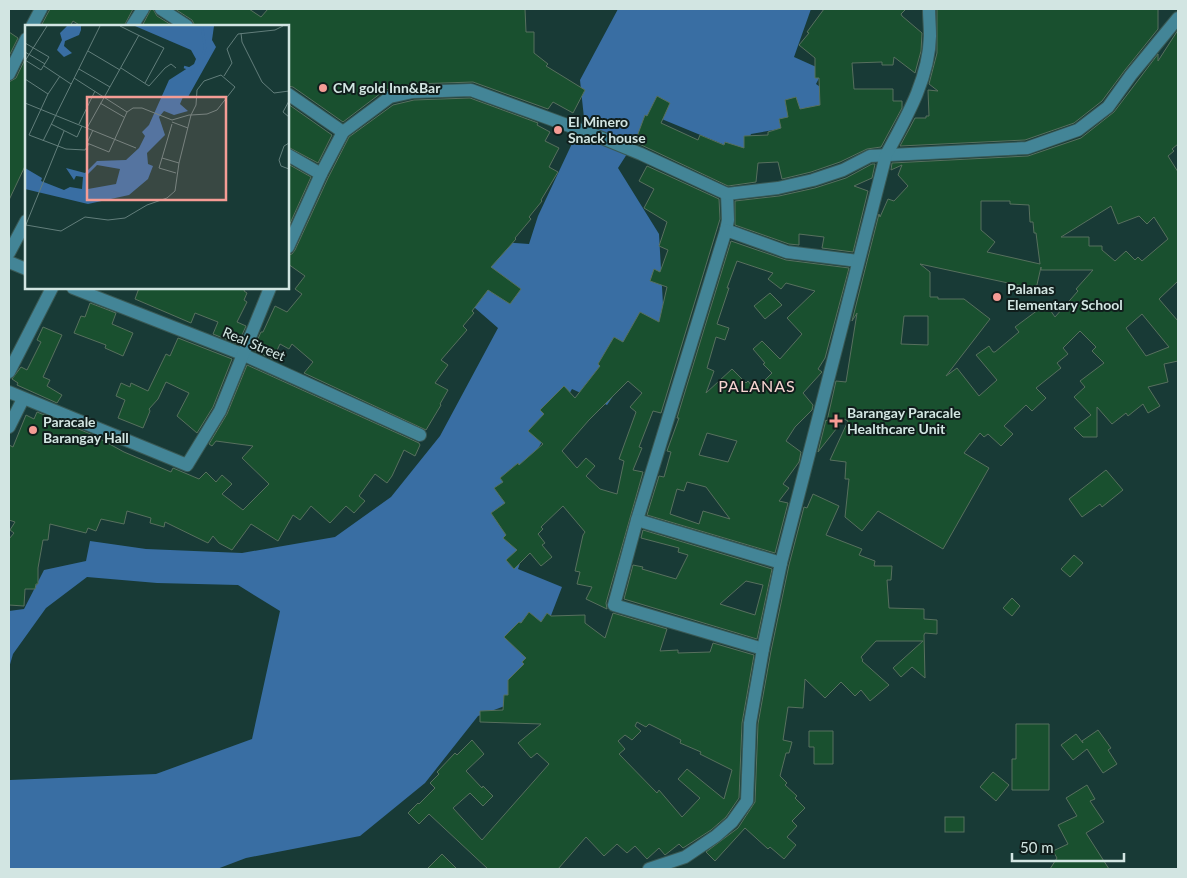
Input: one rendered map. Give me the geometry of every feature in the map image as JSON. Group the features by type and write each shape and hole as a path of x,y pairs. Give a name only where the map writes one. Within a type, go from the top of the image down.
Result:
{"street":[{"path":"33,25 41,9"},
{"path":"133,25 143,9"},
{"path":"161,9 185,25"},
{"path":"649,869 685,857 701,847 732,822 747,801 750,723 781,563 886,155 910,112 926,69 930,37 928,9"},
{"path":"289,245 321,174 343,132 390,97 412,92 471,90 562,122 641,154 727,194 778,188 814,180 843,170 870,156 1027,148 1078,130 1108,107 1131,75 1178,18"},
{"path":"9,74 25,40"},
{"path":"289,95 343,132"},
{"path":"289,155 321,174"},
{"path":"727,194 728,220 726,230 637,520 614,605 763,649"},
{"path":"9,253 25,223"},
{"path":"726,230 787,252 858,260"},
{"path":"9,262 25,269"},
{"path":"9,372 51,289"},
{"name":"Real Street","path":"76,289 242,354 420,435"},
{"path":"9,392 187,465 220,410 270,289"},
{"path":"9,427 23,399"},
{"path":"637,520 781,563"}],"water":[{"path":"618,9 811,9 794,57 823,70 816,84 860,115 751,134 744,153 652,115 618,168 659,234 664,322 607,405 572,389 527,468 526,546 518,569 562,587 518,701 478,716 425,783 360,836 246,858 217,869 9,869 9,778 10,780 156,774 252,739 280,611 238,585 157,583 87,577 46,608 13,654 9,668 9,611 24,609 44,570 86,561 90,541 146,549 242,553 335,537 391,497 440,436 498,328 467,301 502,242 529,244 538,216 584,118 580,80"}],"building":[{"path":"50,9 133,9 125,25 79,25 73,21 71,25 42,25"},
{"path":"151,9 153,9 157,16 171,25 143,25"},
{"path":"175,9 249,9 261,17 268,9 525,9 526,32 534,32 534,53 548,64 546,66 585,90 573,113 553,102 548,109 473,82 413,84 385,90 343,122 293,87 289,86 289,25 194,25 192,20"},
{"path":"824,9 906,9 901,14 902,16 922,33 921,51 915,73 894,57 893,65 882,65 882,62 852,63 854,89 893,89 893,101 902,101 902,108 881,147 867,149 840,162 782,179 778,162 758,163 756,182 728,186 635,142 645,115 647,116 657,96 670,103 661,123 698,140 700,135 724,145 725,142 744,148 744,136 768,135 768,132 781,128 779,119 788,117 785,100 796,97 800,109 820,105 819,78 815,78 815,58 799,45"},
{"path":"937,9 1158,9 1158,29 1102,101 1074,123 1025,140 900,146 915,118 926,118 926,116 929,116 928,90 938,91 929,84 937,53"},
{"path":"1178,30 1178,144 1168,156 1178,172 1178,281 1159,299 1178,321 1178,361 1164,364 1168,382 1148,387 1160,406 1148,413 1143,404 1128,416 1126,413 1112,424 1097,407 1097,437 1083,437 1074,428 1091,415 1074,397 1085,387 1080,381 1104,363 1092,351 1096,347 1080,331 1063,348 1068,354 1057,363 1061,368 1036,388 1046,398 1032,411 1026,405 1004,426 1013,434 1001,446 988,434 984,437 980,433 964,453 989,468 943,549 878,511 862,531 845,517 849,479 845,479 846,462 830,460 848,421 844,419 818,452 836,381 846,382 857,313 852,321 879,214 880,217 888,199 894,201 908,186 898,175 902,165 891,170 892,163 1028,156 1081,138 1114,112 1158,54 1158,61","holes":["981,201 1010,201 1010,204 1029,205 1030,222 1033,222 1034,233 1036,233 1040,264 987,252 995,242 981,230","1111,206 1118,224 1139,216 1147,224 1154,217 1168,239 1142,261 1138,257 1135,260 1126,251 1115,261 1102,250 1102,246 1089,246 1089,237 1061,237","920,264 1036,289 1041,267 1041,270 1093,270 1076,289 1078,291 1055,317 1046,304 1015,327 1019,332 995,352 989,346 976,355 997,380 979,396 957,368 946,376 990,319 964,299 938,299 938,297 930,297 930,272","1142,314 1169,347 1146,356 1126,328","904,316 928,316 928,345 901,344"]},
{"path":"9,32 18,38 9,56"},
{"path":"25,59 25,166 9,200 9,82 16,78"},
{"path":"470,98 538,123 537,125 550,132 545,141 559,148 549,167 558,172 542,201 529,217 531,219 516,239 491,267 521,289 510,304 488,290 472,311 474,313 463,326 467,330 441,360 448,365 435,383 448,390 426,430 304,373 313,362 292,344 289,349 280,344 273,359 253,350 275,306 287,312 302,294 295,289 305,276 289,265 289,255 295,250 349,137 393,105 414,100"},
{"path":"289,105 332,135 318,163 289,148"},
{"path":"875,164 872,178 854,186 868,191 853,252 822,248 824,237 799,234 799,245 789,244 735,225 735,201 779,196 815,188 846,178"},
{"path":"289,165 311,177 289,226"},
{"path":"647,166 719,199 720,219 661,413 653,411 639,447 642,448 633,470 643,472 606,603 607,609 586,599 592,587 577,584 580,572 575,571 585,532 563,506 541,527 543,529 538,534 545,543 542,545 552,557 541,566 530,553 514,569 506,560 517,550 503,538 506,535 491,513 505,503 494,488 503,482 500,478 518,463 519,465 543,444 528,431 544,414 540,410 564,386 575,398 600,366 598,364 614,337 623,342 640,312 659,322 667,287 650,281 654,269 660,272 668,250 659,246 667,222 644,208 654,189 639,181","holes":["628,381 642,393 630,407 636,412 619,459 624,461 617,494 600,489 586,476 595,466 586,458 577,468 562,451 589,420"]},
{"path":"731,241 786,260 849,268 825,358 818,369 822,372 803,393 813,405 812,410 795,427 786,441 801,452 799,462 783,484 789,488 779,501 788,503 775,553 647,515 659,476 664,477 671,452 667,451 679,418 677,418","holes":["737,261 773,273 768,279 781,289 786,283 815,291 787,318 802,334 780,359 762,341 753,349 772,373 755,390 748,381 746,383 732,369 706,393 714,371 707,368 716,337 725,340 729,328 717,324","707,433 737,441 728,462 699,455","687,482 706,487 730,519 703,511 699,524 670,514 677,489 684,491"]},
{"path":"139,289 245,289 244,291 247,293 244,300 247,302 237,322 246,326 238,344 213,334 218,322 195,313 191,323 135,299"},
{"path":"770,293 782,305 765,319 754,306"},
{"path":"90,303 116,313 112,324 133,333 123,356 105,348 106,345 74,333 81,316 85,317"},
{"path":"43,327 62,335 43,377 50,380 47,386 62,395 57,403 17,385 18,383 12,379 21,367 27,370 41,342 37,340"},
{"path":"178,338 232,359 213,407 197,433 177,416 189,393 166,382 158,399 149,409 150,411 143,428 118,418 125,400 116,396 121,383 130,387 131,383 148,391 166,354 170,356"},
{"path":"247,365 419,443 420,445 415,456 404,450 387,483 375,474 359,496 365,501 354,513 346,506 330,523 311,506 300,520 293,515 278,541 251,524 232,550 219,543 213,536 208,543 165,522 164,527 150,523 151,518 127,511 124,524 101,519 96,531 88,528 86,533 50,524 48,540 43,540 38,568 38,584 36,584 35,589 25,589 24,606 9,605 9,539 14,533 10,530 15,522 9,520 9,445 13,447 26,415 34,419 37,412 93,435 124,452 171,472 173,468 199,479 206,472 216,482 222,475 232,484 222,494 243,510 269,484 242,458 253,446 216,441 212,446 209,444 227,414"},
{"path":"1106,470 1123,490 1102,507 1100,504 1082,517 1069,499"},
{"path":"813,494 839,506 826,535 862,549 859,555 875,561 874,566 892,566 891,580 887,580 889,608 924,609 924,619 937,620 937,634 925,633 924,635 925,678 912,667 901,677 893,668 923,641 876,641 861,657 862,661 889,685 870,701 861,690 855,696 841,682 825,698 805,679 803,708 788,707 783,740 792,742 789,753 786,753 780,776 787,783 785,785 797,796 795,798 805,808 792,821 797,826 787,837 796,845 784,859 770,847 768,849 745,828 715,861 706,852 738,828 755,802 758,724 771,651 789,565 804,507 807,508"},
{"path":"643,530 772,569 757,639 624,599 633,565 676,579 688,555 678,552 679,548 641,538","holes":["746,581 763,585 755,615 720,604"]},
{"path":"1074,555 1083,563 1070,577 1061,569"},
{"path":"1012,598 1020,606 1012,616 1003,608"},
{"path":"529,612 541,622 547,613 551,616 585,615 585,623 605,638 613,613 667,629 660,651 678,650 678,653 710,652 713,643 754,655 742,723 739,798 726,817 711,830 683,848 679,844 665,855 659,848 647,859 635,846 627,853 617,844 604,856 586,837 558,869 488,869 429,814 419,824 408,813 435,788 430,783 439,774 437,772 455,753 457,755 472,740 484,754 466,771 482,788 483,786 493,796 483,806 470,793 453,808 482,840 549,764 537,753 531,758 518,743 541,724 480,722 480,711 503,710 504,695 508,695 508,680 524,664 522,662 526,658 504,637 519,622 521,623","holes":["637,722 646,727 649,724 681,740 680,743 701,752 700,754 732,770 724,799 687,769 678,779 700,798 682,817 659,790 657,793 619,754 625,749 618,741 625,735 632,740 641,731 635,726"]},
{"path":"1016,724 1049,724 1049,790 1012,790 1012,759 1016,759"},
{"path":"1098,730 1111,748 1108,750 1117,764 1103,773 1087,749 1073,760 1061,745 1076,734 1083,743 1082,741"},
{"path":"809,731 833,731 833,764 814,764 814,747 809,747"},
{"path":"993,772 1009,785 996,801 980,787"},
{"path":"1087,785 1095,799 1090,801 1104,822 1086,833 1109,869 1050,869 1057,858 1053,851 1068,844 1058,825 1077,816 1066,798"},
{"path":"945,817 964,817 964,832 945,832"},
{"path":"442,854 457,869 427,869"}],"place":[{"name":"CM gold Inn&Bar","path":"323,88"},
{"name":"El Minero Snack house","path":"558,130"},
{"name":"Palanas Elementary School","path":"997,297"},
{"name":"Barangay Paracale Healthcare Unit","path":"836,421"},
{"name":"Paracale Barangay Hall","path":"33,430"}],"district":[{"name":"PALANAS","path":"757,386"}]}
